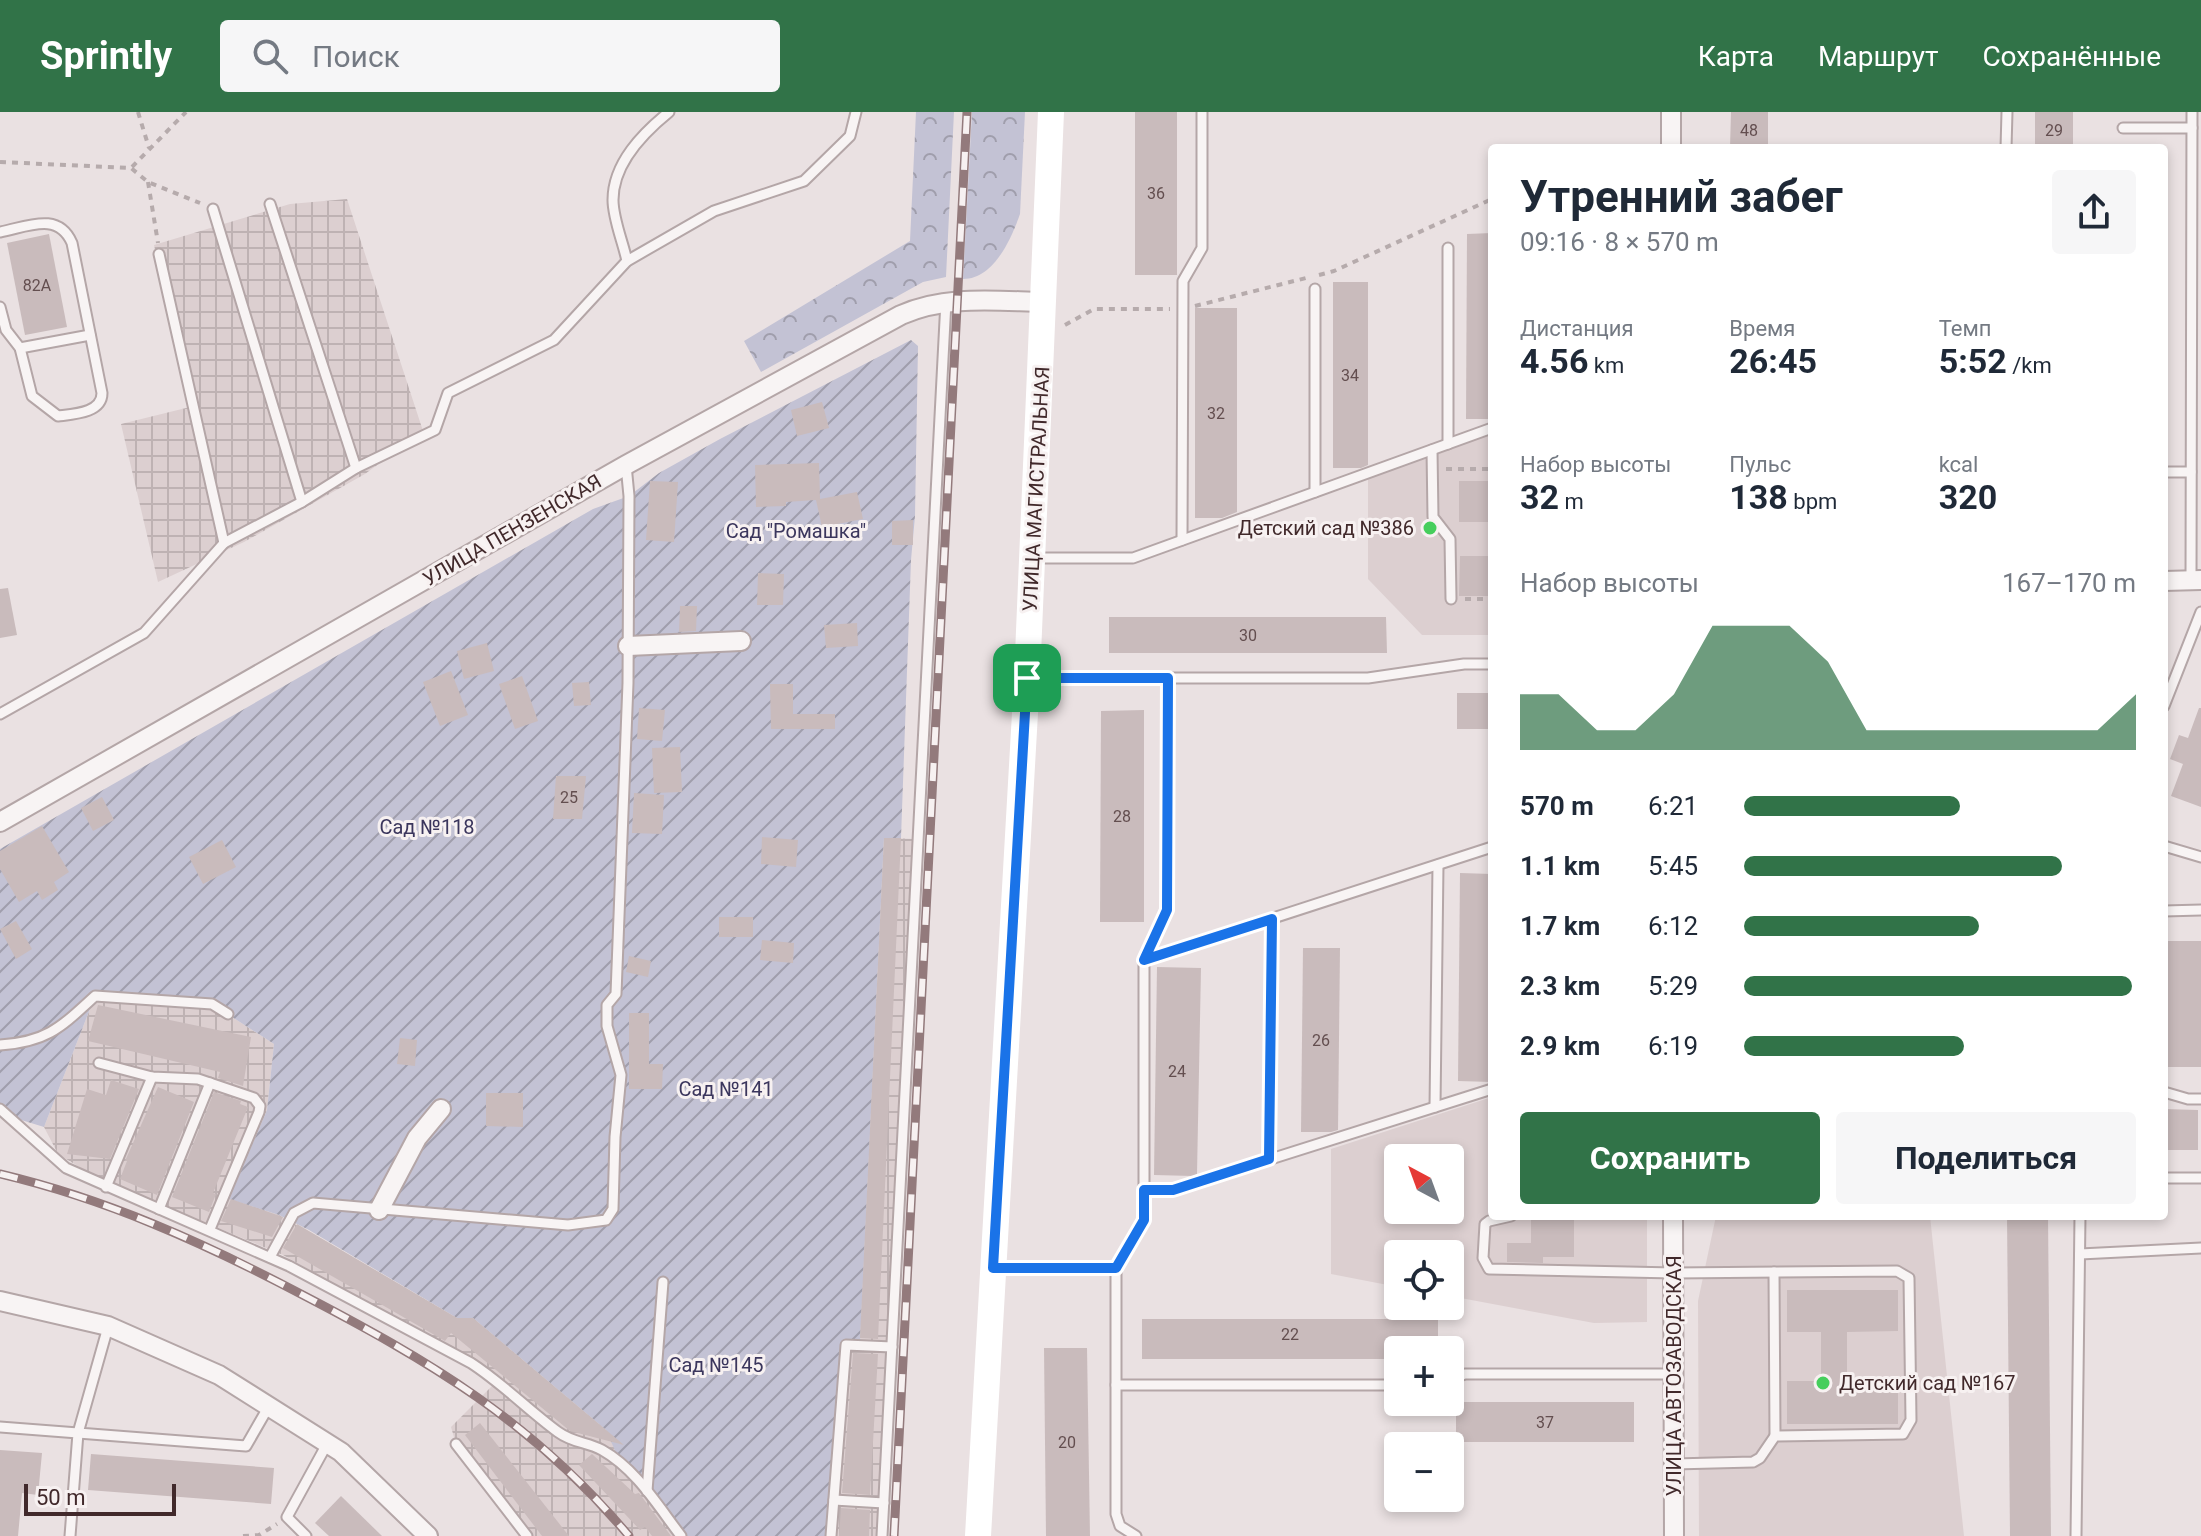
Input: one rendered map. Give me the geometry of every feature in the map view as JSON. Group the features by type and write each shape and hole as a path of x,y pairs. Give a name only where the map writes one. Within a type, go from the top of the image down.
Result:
{"main road":[{"name":"УЛИЦА МАГИСТРАЛЬНАЯ","path":"978,1536 1027,678 1051,112"}],"street":[{"path":"1671,112 1671,144"},
{"name":"УЛИЦА ПЕНЗЕНСКАЯ","path":"0,822 626,465 901,315 946,301 1043,302"},
{"path":"2168,581 2196,580"},
{"path":"628,646 741,641"},
{"path":"379,1210 417,1138 441,1109"},
{"name":"УЛИЦА АВТОЗАВОДСКАЯ","path":"1673,1220 1674,1536"},
{"path":"0,1301 108,1326 219,1375 341,1452 428,1536"}],"lane":[{"path":"627,261 613,200 619,169 646,130 669,112"},
{"path":"0,714 144,633 224,543 302,502 356,468 435,430 448,393 554,340 627,261 714,211 804,181 850,136 856,112"},
{"path":"1182,540 1183,281 1202,248 1202,112"},
{"path":"2006,144 2007,112"},
{"path":"2192,112 2191,472 2196,580"},
{"path":"2123,128 2192,128"},
{"path":"270,204 356,468"},
{"path":"213,209 302,502"},
{"path":"0,232 49,223 58,224 67,231 72,243 102,400 90,410 58,416 32,396 20,348 6,330 0,307"},
{"path":"1448,248 1448,444"},
{"path":"159,254 224,543"},
{"path":"1315,289 1315,492"},
{"path":"882,1536 946,301"},
{"path":"20,348 90,335"},
{"path":"1033,558 1133,558 1488,429"},
{"path":"1432,450 1433,517 1450,539 1451,599"},
{"path":"270,1257 294,1213 313,1203 568,1225 606,1220 613,1209 621,1075 607,1026 607,1005 616,994 628,646 629,496 626,465"},
{"path":"2168,472 2191,472"},
{"path":"2168,696 2201,612"},
{"path":"1027,678 1368,678 1464,664 1488,664"},
{"path":"1136,1536 1116,1520 1116,1268 1144,1220 1144,960 1167,910 1168,678"},
{"path":"2168,847 2201,857"},
{"path":"1144,960 1488,848"},
{"path":"1435,1107 1438,865"},
{"path":"2168,911 2201,910"},
{"path":"1269,1159 1272,919"},
{"path":"0,1045 16,1044 55,1032 95,996 212,1004 228,1014"},
{"path":"99,1063 152,1077 198,1079 254,1098 260,1106 210,1229"},
{"path":"106,1187 152,1077"},
{"path":"159,1209 210,1083"},
{"path":"1144,1190 1173,1190 1488,1090"},
{"path":"2168,1093 2201,1099"},
{"path":"0,1109 66,1168 270,1257 471,1363 571,1441 600,1449 620,1462 681,1536"},
{"path":"2168,1178 2201,1178"},
{"path":"1493,1220 1485,1224 1483,1258 1489,1269 1674,1273 1897,1271 1909,1278 1911,1420 1903,1434 1775,1436"},
{"path":"2076,1536 2080,1220"},
{"path":"2080,1254 2201,1248"},
{"path":"993,1268 1116,1268"},
{"path":"1674,1464 1753,1462 1760,1458 1775,1436 1774,1272"},
{"path":"647,1491 663,1282"},
{"path":"70,1536 78,1433 108,1326"},
{"path":"831,1536 846,1345 892,1347"},
{"path":"1464,1374 1674,1374"},
{"path":"1116,1385 1384,1385"},
{"path":"0,1427 246,1446 269,1406"},
{"path":"306,1536 287,1517 327,1444"},
{"path":"456,1444 527,1536"},
{"path":"834,1500 884,1503"}],"path":[{"path":"138,112 149,150"},
{"path":"131,168 186,112"},
{"path":"0,162 131,168 148,182 213,209"},
{"path":"148,182 159,254"},
{"path":"1065,325 1094,309 1183,309 1334,271 1488,201"},
{"path":"1432,469 1488,469"},
{"path":"1451,599 1488,599"},
{"path":"243,1536 259,1535 287,1517"}],"shaded area":[{"path":"347,199 423,431 365,474 244,542 158,582 121,424 190,407 154,245 290,204"},
{"name":"Детский сад №386","path":"1488,435 1488,635 1422,635 1368,579 1368,478"},
{"path":"884,838 919,839 882,1536 831,1536 846,1345 860,1345"},
{"path":"95,996 212,1004 274,1044 267,1110 230,1199 279,1215 457,1318 473,1318 606,1430 681,1536 527,1536 456,1444 451,1427 495,1383 427,1336 283,1255 94,1176 58,1154 44,1127"},
{"path":"1488,1098 1488,1220 1647,1220 1647,1322 1594,1323 1464,1299 1464,1240 1384,1240 1384,1284 1331,1274 1331,1149"},
{"name":"Детский сад №167","path":"1715,1220 1930,1220 1964,1536 1699,1536 1698,1301"}],"green space":[{"path":"916,112 954,112 946,277 923,282 761,372 744,341 910,241"},
{"path":"972,112 1025,112 1020,214 1000,256 984,272 963,279"},
{"path":"911,340 918,346 915,516 901,838 884,838 860,1345 846,1345 831,1536 681,1536 620,1462 606,1430 473,1318 457,1318 279,1215 229,1199 267,1110 274,1044 212,1004 95,996 44,1127 18,1119 0,1103 0,849 593,509 629,496 659,473 720,439"}],"building":[{"path":"1135,112 1177,112 1177,275 1135,275"},
{"path":"1731,112 1768,112 1768,144 1730,144"},
{"path":"2035,112 2073,112 2073,144 2035,144"},
{"path":"1488,233 1488,419 1466,419 1467,234"},
{"path":"49,234 67,327 25,335 7,243"},
{"path":"1333,282 1368,282 1368,465 1361,468 1333,468"},
{"path":"1195,308 1237,308 1237,512 1222,518 1195,518"},
{"path":"822,402 829,428 797,436 791,410"},
{"path":"819,463 820,499 857,492 863,519 822,527 816,500 786,502 786,506 756,507 755,465"},
{"path":"650,481 678,482 674,542 646,540"},
{"path":"1459,481 1488,481 1488,522 1459,522"},
{"path":"913,520 913,545 892,545 892,521"},
{"path":"1460,556 1488,556 1488,596 1459,596"},
{"path":"758,573 784,574 783,605 757,605"},
{"path":"8,588 17,635 0,638 0,589"},
{"path":"680,606 697,606 696,631 679,632"},
{"path":"1109,617 1386,617 1387,653 1109,653"},
{"path":"857,623 858,646 826,648 824,625"},
{"path":"487,643 494,671 464,679 457,651"},
{"path":"451,671 468,715 440,726 423,682"},
{"path":"522,676 538,721 515,729 499,684"},
{"path":"589,682 591,705 574,706 572,683"},
{"path":"770,684 793,684 793,714 835,714 835,729 771,729"},
{"path":"1457,693 1488,693 1488,729 1457,729"},
{"path":"639,708 665,710 662,741 637,739"},
{"path":"2199,708 2201,807 2171,796 2183,764 2170,759 2179,735 2188,738"},
{"path":"1144,710 1144,922 1100,922 1101,711"},
{"path":"680,747 682,792 654,793 652,748"},
{"path":"556,776 586,776 582,819 553,819"},
{"path":"634,793 664,795 662,834 632,833"},
{"path":"102,797 114,820 93,831 81,808"},
{"path":"42,826 69,872 54,882 58,890 42,900 37,891 19,902 0,869 0,851"},
{"path":"762,837 798,840 796,867 761,864"},
{"path":"884,838 901,838 878,1339 860,1338"},
{"path":"222,840 236,867 203,884 189,857"},
{"path":"1460,873 1488,874 1488,1082 1458,1081"},
{"path":"719,917 753,917 753,937 719,937"},
{"path":"16,921 32,949 16,959 0,929"},
{"path":"762,940 794,943 793,963 760,960"},
{"path":"2168,941 2201,941 2201,1067 2168,1067"},
{"path":"1303,948 1340,948 1338,1130 1331,1132 1301,1132"},
{"path":"629,956 651,961 648,977 626,972"},
{"path":"1157,967 1201,968 1197,1174 1193,1176 1154,1175"},
{"path":"98,1005 251,1037 243,1086 218,1078 220,1072 88,1041"},
{"path":"629,1013 649,1013 649,1064 663,1064 662,1089 629,1089"},
{"path":"400,1038 417,1040 415,1066 397,1064"},
{"path":"111,1080 139,1089 110,1159 67,1154 87,1089 106,1095"},
{"path":"158,1087 194,1102 157,1195 120,1179"},
{"path":"214,1092 241,1101 240,1104 248,1107 213,1193 216,1194 209,1212 172,1197"},
{"path":"486,1093 523,1093 523,1127 486,1126"},
{"path":"2168,1109 2198,1110 2198,1150 2168,1150"},
{"path":"231,1199 283,1217 272,1237 221,1221"},
{"path":"1531,1220 1574,1220 1574,1257 1543,1257 1543,1263 1507,1262 1507,1243 1531,1243"},
{"path":"2007,1220 2048,1220 2051,1536 2010,1536"},
{"path":"297,1224 457,1318 473,1318 624,1445 570,1431 451,1333 445,1341 283,1248"},
{"path":"1787,1290 1898,1290 1898,1331 1847,1332 1847,1380 1898,1380 1898,1424 1787,1424 1787,1381 1821,1381 1821,1332 1787,1332"},
{"path":"1142,1319 1438,1320 1438,1336 1384,1336 1384,1359 1142,1359"},
{"path":"1044,1348 1087,1348 1090,1536 1046,1536"},
{"path":"853,1353 878,1354 870,1495 842,1493"},
{"path":"1464,1402 1634,1402 1634,1442 1464,1442 1464,1432 1456,1432 1456,1416 1464,1416"},
{"path":"480,1423 569,1536 542,1536 465,1435"},
{"path":"0,1450 42,1453 38,1495 22,1493 18,1536 0,1536"},
{"path":"91,1454 274,1468 271,1504 88,1490"},
{"path":"592,1454 635,1494 639,1493 671,1536 652,1536 645,1527 640,1530 579,1465"},
{"path":"341,1496 382,1536 329,1536 315,1523"},
{"path":"841,1508 870,1510 869,1536 839,1536"}],"railway":[{"path":"894,1536 967,112"},
{"path":"0,1174 78,1196 153,1224 263,1274 392,1343 477,1397 516,1427 555,1459 629,1536"}],"place":[{"name":"Детский сад №386","path":"1430,528"},
{"name":"Детский сад №167","path":"1823,1383"}],"route":[{"path":"1027,678 1168,678 1167,910 1144,960 1272,919 1269,1159 1173,1190 1144,1190 1144,1220 1116,1268 993,1268 1027,678"}],"park label":[{"name":"Сад \"Ромашка\"","path":"796,531"},
{"name":"Сад №118","path":"427,827"},
{"name":"Сад №141","path":"726,1089"},
{"name":"Сад №145","path":"716,1365"}]}
